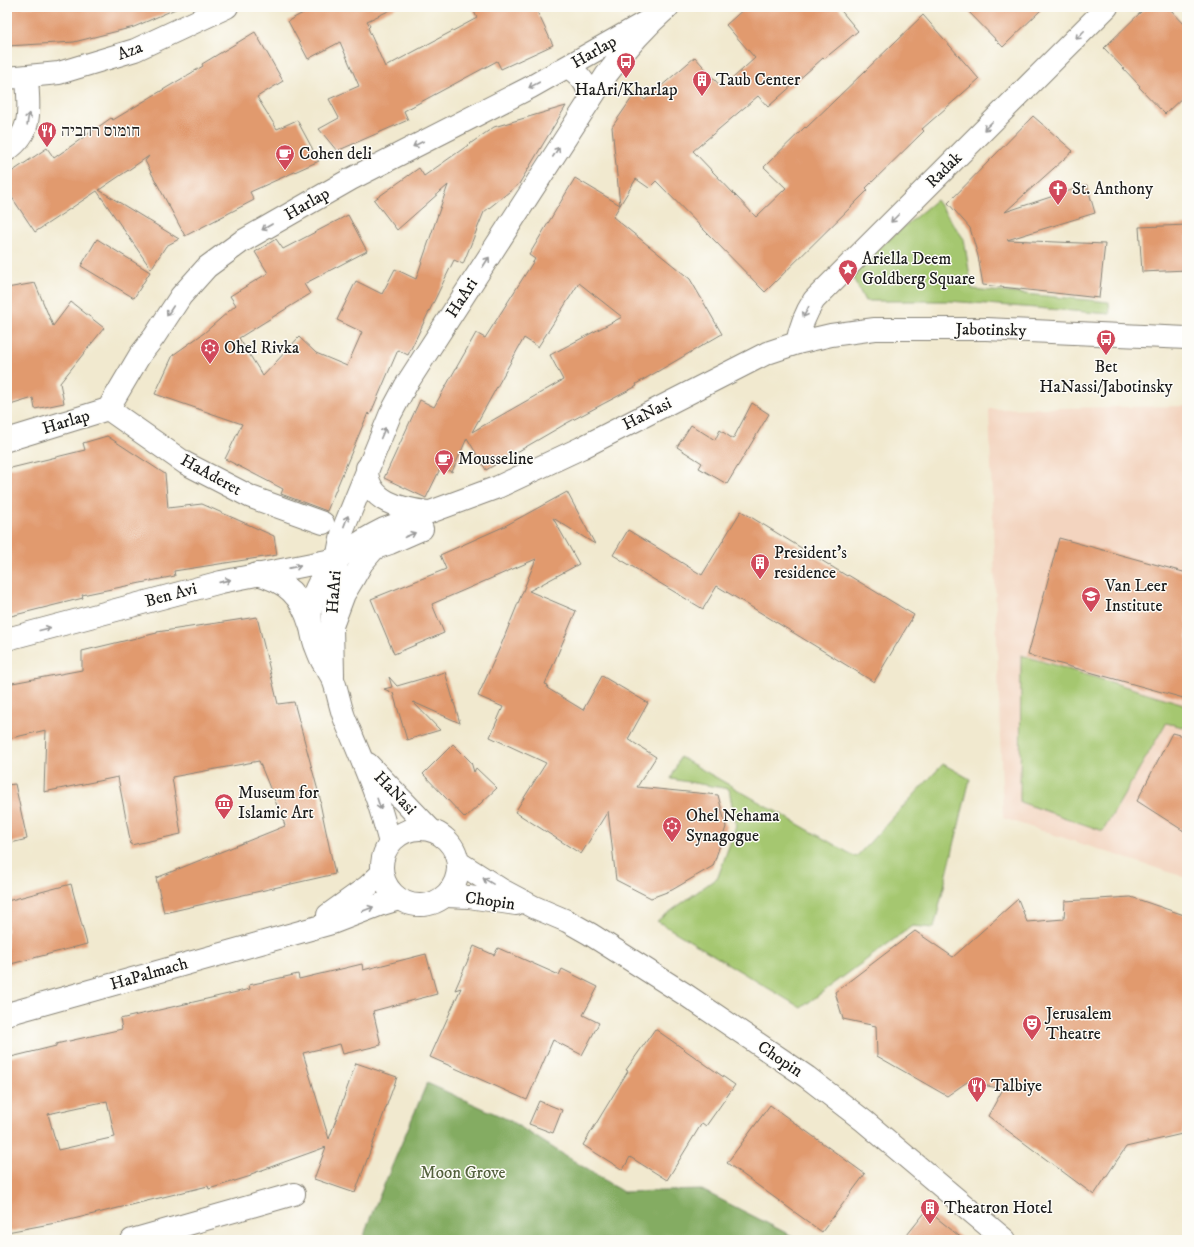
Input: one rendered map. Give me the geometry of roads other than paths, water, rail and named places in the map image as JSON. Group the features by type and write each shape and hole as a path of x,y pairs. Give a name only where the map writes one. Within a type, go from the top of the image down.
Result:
{"street":[{"name":"Aza","path":"17,77 59,73 135,50 227,7"},
{"name":"Radak","path":"797,343 799,328 806,312 814,300 1108,7"},
{"name":"Harlap","path":"7,440 108,409 140,355 154,337 181,296 207,267 240,242 351,179 568,67 663,11"},
{"name":"HaAri","path":"332,626 334,578 343,530 367,468 390,415 406,386 590,98 626,49 663,11"},
{"path":"568,67 586,84 590,98"},
{"path":"7,150 16,143 26,128 28,112 17,77"},
{"name":"Jabotinsky","path":"797,343 831,335 875,329 986,329 1187,338"},
{"name":"HaNasi","path":"390,843 377,798 344,716 333,680 321,659 315,643 311,626 311,608 316,586 322,576 337,559 368,537 384,529 498,487 581,448 737,367 767,353 797,343"},
{"name":"HaAderet","path":"108,409 185,463 251,497 323,523"},
{"path":"367,468 368,479 372,488 383,500 403,508 428,512"},
{"name":"HaNasi","path":"337,559 374,549 430,526 458,512 498,487"},
{"name":"HaNasi","path":"333,680 332,626 344,594 362,563 374,549"},
{"name":"Ben Avi","path":"7,639 213,584 337,559"},
{"path":"257,574 278,581 293,592 305,609 311,626"},
{"name":"HaNasi","path":"360,755 431,830"},
{"path":"418,828 431,830 443,836 452,844 455,850 458,862 456,881 446,896 435,903 422,905 410,904 399,899 389,890 382,873 382,860 386,848 394,838 405,831 418,828"},
{"name":"Chopin","path":"458,862 502,890 534,907 567,921 590,934 686,995 807,1077 864,1121 1005,1240"},
{"name":"HaPalmach","path":"291,934 325,917 367,887 382,873"},
{"name":"Chopin","path":"446,896 469,896 534,907"},
{"name":"HaPalmach","path":"7,1014 332,923 399,899"},
{"path":"132,1240 294,1194"}],"place":[{"name":"HaAri/Kharlap","path":"626,79"},
{"name":"Taub Center","path":"702,97"},
{"name":"חומוס רחביה","path":"47,148"},
{"name":"Cohen deli","path":"285,171"},
{"name":"St. Anthony","path":"1058,206"},
{"name":"Ariella Deem Goldberg Square","path":"848,286"},
{"name":"Bet HaNassi/Jabotinsky","path":"1106,356"},
{"name":"Ohel Rivka","path":"210,365"},
{"name":"Mousseline","path":"444,476"},
{"name":"President's residence","path":"760,580"},
{"name":"Van Leer Institute","path":"1091,613"},
{"name":"Museum for Islamic Art","path":"224,820"},
{"name":"Ohel Nehama Synagogue","path":"672,843"},
{"name":"Jerusalem Theatre","path":"1032,1041"},
{"name":"Talbiye","path":"977,1103"},
{"name":"Theatron Hotel","path":"930,1225"}],"park label":[{"name":"Moon Grove","path":"463,1173"}]}
